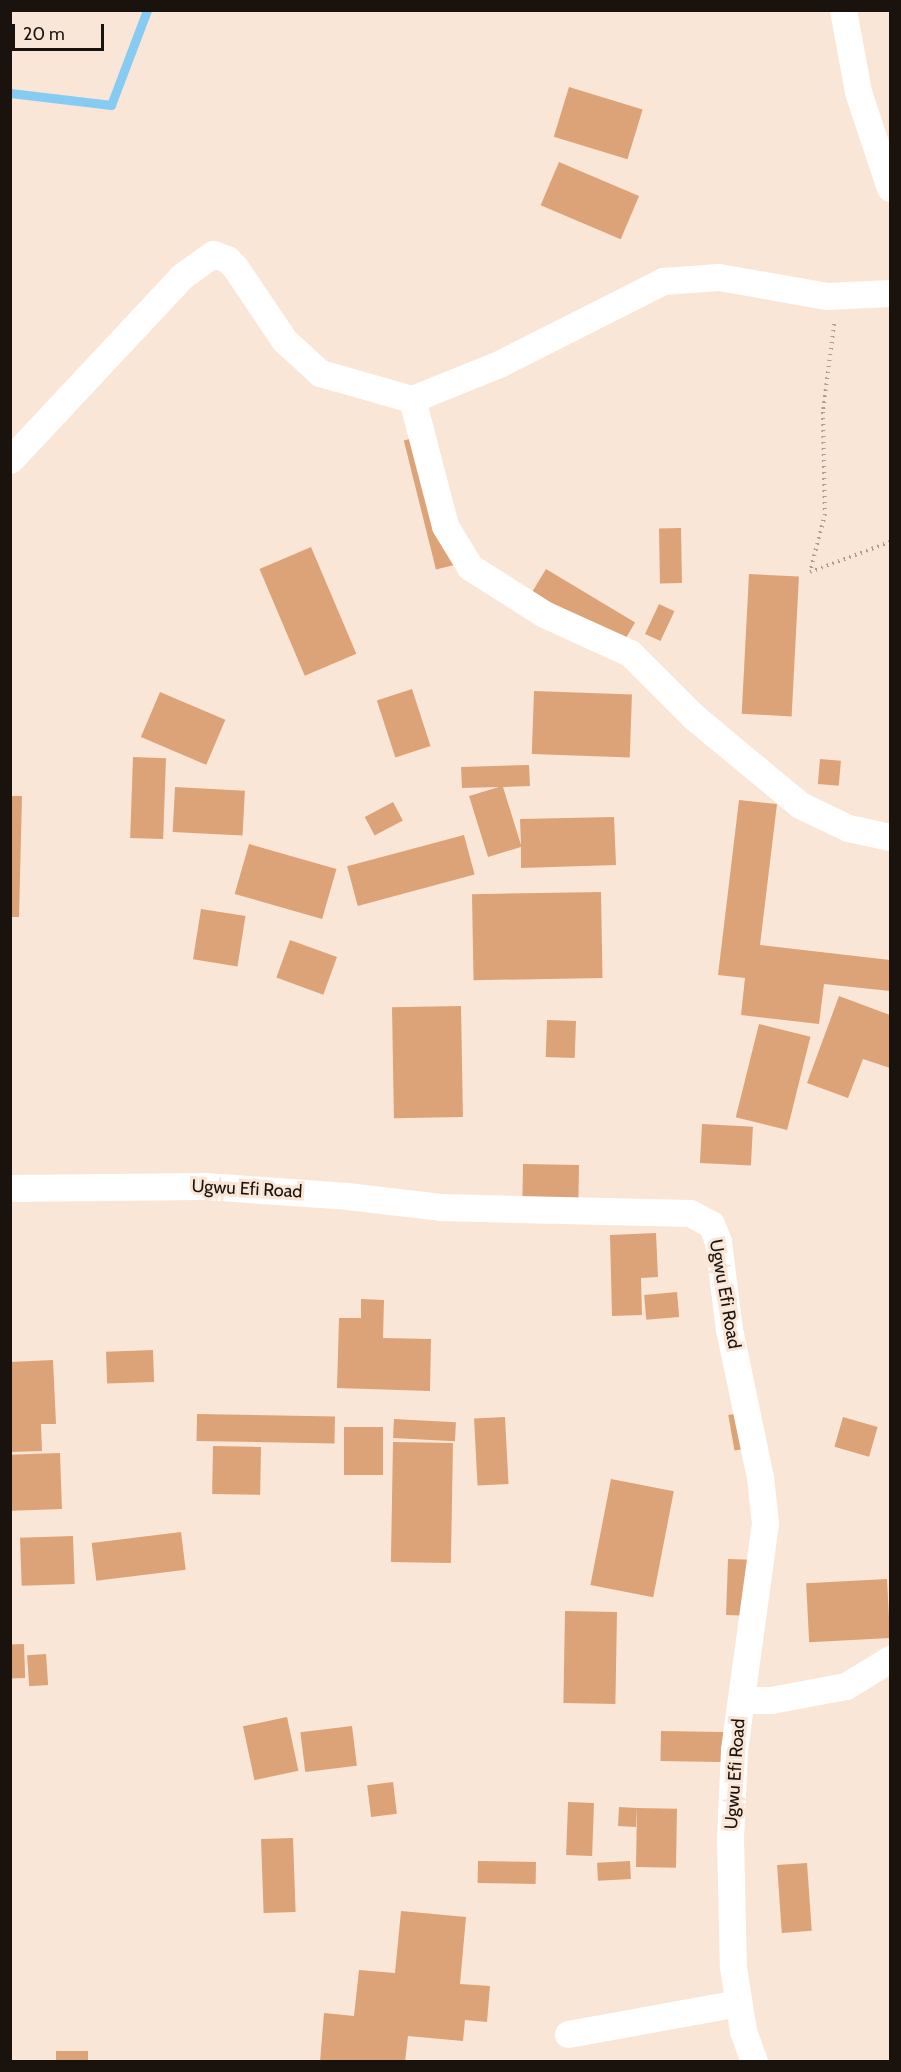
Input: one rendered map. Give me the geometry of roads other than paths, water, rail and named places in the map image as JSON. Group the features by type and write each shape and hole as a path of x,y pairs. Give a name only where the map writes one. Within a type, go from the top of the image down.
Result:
{"street":[{"path":"843,10 858,92 891,188"},
{"path":"10,460 181,277 213,254 218,253 235,267 272,325 320,373 412,399 499,363 663,281 719,277 796,293 839,296 891,292"},
{"path":"412,399 445,526 470,567 544,614 630,653 694,717 800,805 848,828 891,837"},
{"name":"Ugwu Efi Road","path":"10,1188 205,1186 347,1196 440,1208 520,1207 702,1216 711,1224 718,1241 729,1329 760,1477 765,1523 741,1700 730,1839 731,1947 743,2031 754,2061"},
{"path":"741,1700 771,1700 846,1686 891,1659"},
{"path":"568,2034 738,2003"}],"waterway":[{"path":"10,93 111,105 147,10"}]}
